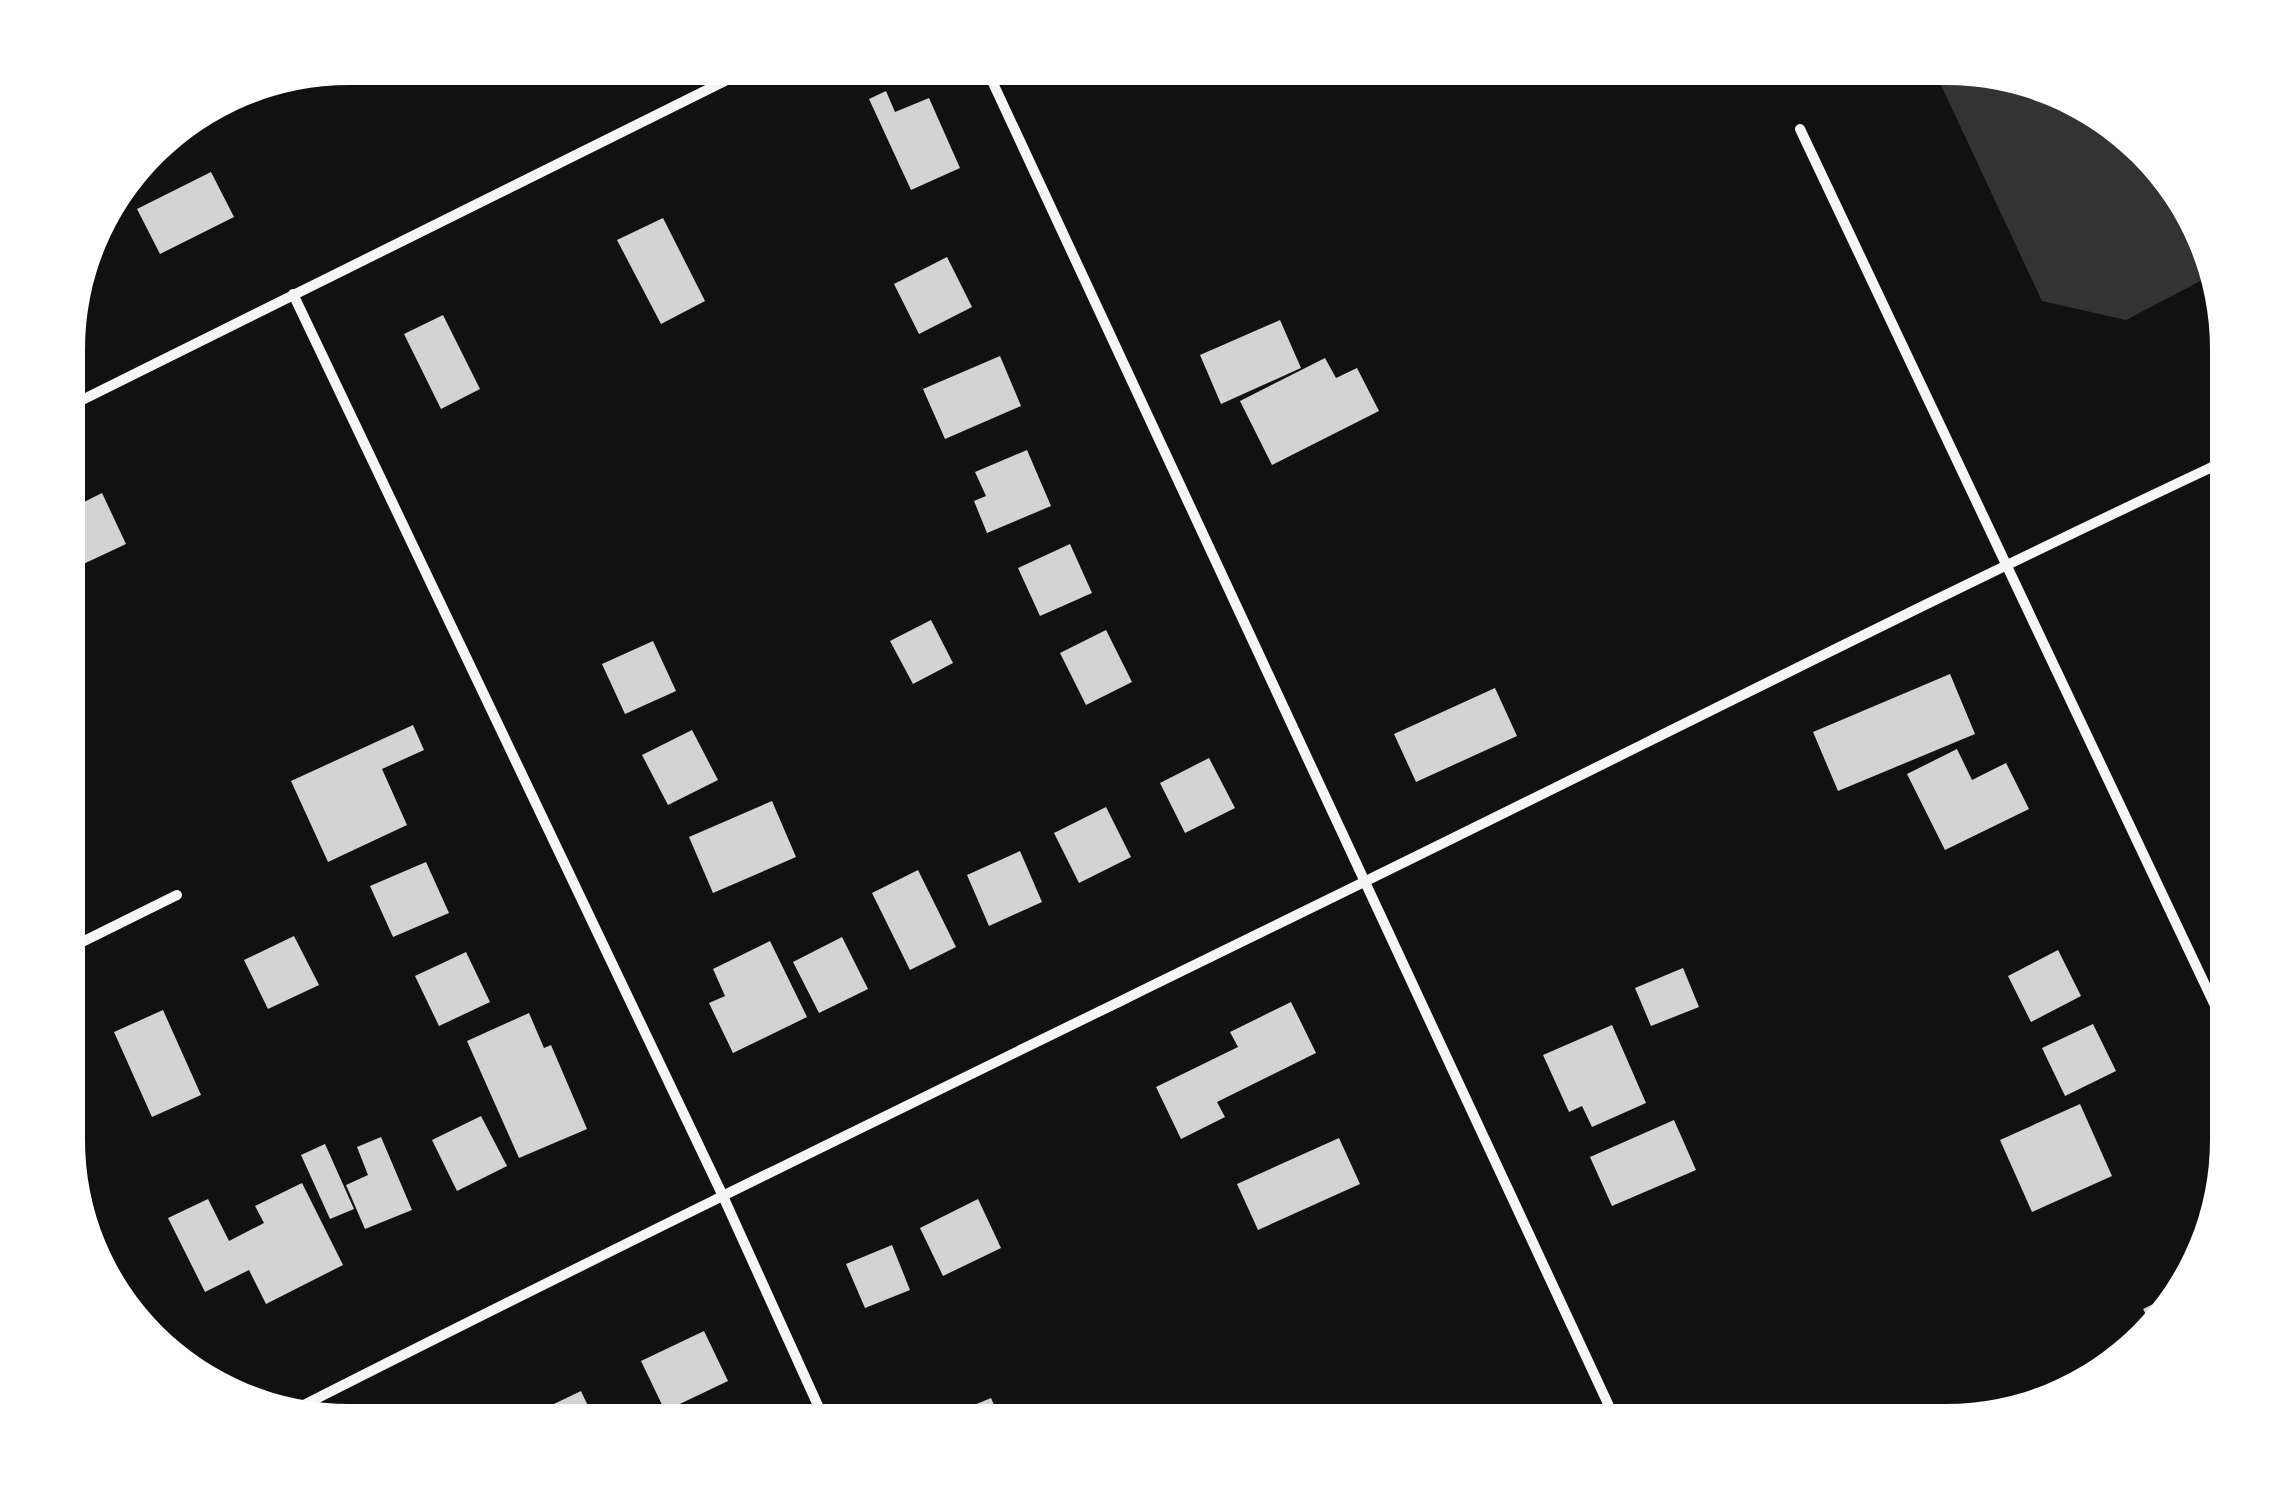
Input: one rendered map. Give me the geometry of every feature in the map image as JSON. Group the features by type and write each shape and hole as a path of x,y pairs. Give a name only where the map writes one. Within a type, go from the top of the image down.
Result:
{"street":[{"path":"85,398 714,86"},
{"path":"994,86 1608,1403"},
{"path":"1800,129 2209,993"},
{"path":"293,294 722,1194 817,1404"},
{"path":"311,1401 722,1194 2004,565 2209,468"},
{"path":"85,940 177,894"}],"shaded area":[{"path":"1941,85 2014,94 2063,112 2093,129 2145,175 2166,202 2190,248 2201,281 2126,320 2042,301"}],"building":[{"path":"886,91 895,112 929,98 960,168 911,190 869,99"},
{"path":"211,172 234,217 160,254 137,209"},
{"path":"663,218 705,301 661,324 617,240"},
{"path":"947,257 972,307 919,334 894,284"},
{"path":"443,315 480,389 441,409 404,334"},
{"path":"1280,320 1301,368 1221,404 1200,355"},
{"path":"1000,356 1021,406 945,439 923,389"},
{"path":"1325,358 1336,378 1357,368 1379,411 1272,465 1240,401"},
{"path":"1027,450 1051,506 987,533 974,501 986,496 975,472"},
{"path":"102,493 126,544 85,563 85,502"},
{"path":"1070,544 1092,593 1040,616 1018,568"},
{"path":"931,620 953,663 913,684 890,641"},
{"path":"1106,630 1132,682 1086,705 1060,653"},
{"path":"653,641 676,691 625,714 602,664"},
{"path":"1950,674 1975,734 1838,791 1813,732"},
{"path":"1495,688 1517,736 1416,782 1394,734"},
{"path":"413,725 424,750 382,769 407,825 328,862 291,781"},
{"path":"692,730 718,780 668,805 642,755"},
{"path":"1957,749 1972,780 2006,763 2029,809 1945,850 1907,774"},
{"path":"1209,758 1235,808 1185,833 1160,783"},
{"path":"772,801 796,857 713,893 689,837"},
{"path":"1106,807 1131,857 1079,883 1054,833"},
{"path":"1020,851 1042,902 989,926 967,875"},
{"path":"426,862 449,913 393,937 370,886"},
{"path":"918,870 956,947 910,970 872,893"},
{"path":"294,936 319,985 268,1009 244,960"},
{"path":"842,937 868,989 819,1013 793,962"},
{"path":"770,941 807,1017 733,1053 709,1003 725,996 713,969"},
{"path":"2058,950 2081,996 2031,1022 2008,976"},
{"path":"466,952 490,1002 439,1026 415,976"},
{"path":"1683,968 1699,1007 1651,1026 1635,988"},
{"path":"1291,1002 1316,1053 1217,1102 1225,1117 1181,1139 1156,1087 1238,1047 1230,1032"},
{"path":"163,1010 201,1095 152,1117 114,1032"},
{"path":"529,1013 544,1048 551,1045 587,1129 519,1158 467,1041"},
{"path":"2093,1024 2116,1071 2065,1096 2042,1048"},
{"path":"1612,1025 1646,1103 1592,1127 1582,1106 1569,1112 1543,1055"},
{"path":"2080,1104 2112,1176 2032,1212 2000,1140"},
{"path":"481,1116 507,1166 457,1191 432,1140"},
{"path":"1674,1120 1696,1170 1612,1206 1590,1157"},
{"path":"381,1137 412,1210 365,1229 346,1185 368,1175 357,1147"},
{"path":"1339,1138 1360,1184 1258,1230 1237,1184"},
{"path":"325,1144 354,1209 330,1219 301,1155"},
{"path":"302,1183 343,1265 266,1304 249,1270 205,1292 168,1218 208,1199 229,1241 264,1223 255,1206"},
{"path":"978,1199 1001,1248 943,1276 920,1228"},
{"path":"892,1245 910,1290 865,1308 846,1264"},
{"path":"704,1331 728,1381 680,1404 662,1404 641,1361"},
{"path":"581,1391 587,1404 554,1404"}]}
